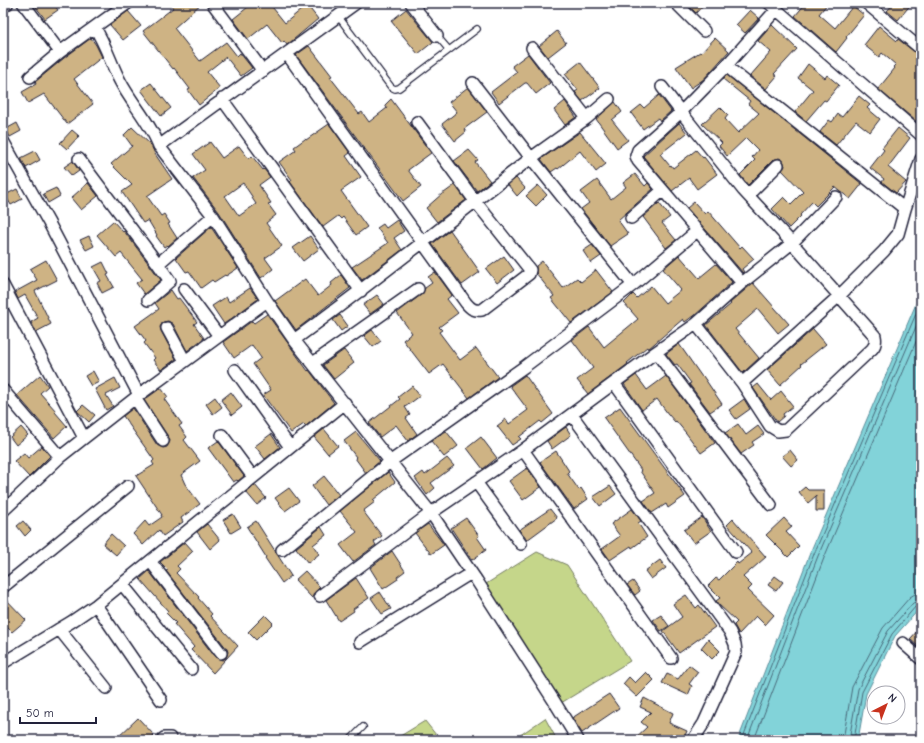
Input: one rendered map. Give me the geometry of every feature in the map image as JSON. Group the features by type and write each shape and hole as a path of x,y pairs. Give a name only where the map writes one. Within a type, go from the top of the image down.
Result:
{"street":[{"path":"23,3 60,52"},
{"path":"30,77 60,52 128,3"},
{"path":"159,146 356,3"},
{"path":"411,3 437,36"},
{"path":"676,3 704,31"},
{"path":"866,3 921,49"},
{"path":"213,4 263,71"},
{"path":"742,283 662,191 638,161 636,156 637,152 681,112 726,66 772,6 921,136"},
{"path":"95,28 110,56 120,81 155,134 159,146 213,216 267,301 294,340 431,513 578,740"},
{"path":"532,48 586,118"},
{"path":"287,54 466,303 471,309 482,310 529,274 530,270 475,201 417,122"},
{"path":"726,66 904,209"},
{"path":"473,84 633,286"},
{"path":"662,87 748,195 875,336 874,346 786,430 778,431 770,426 742,383 696,324"},
{"path":"222,99 361,291"},
{"path":"294,340 361,291 422,242 609,99"},
{"path":"3,141 49,224 137,397 163,441"},
{"path":"79,159 170,281 148,300"},
{"path":"742,383 839,296 884,251 898,234 904,209 921,159"},
{"path":"748,195 778,165"},
{"path":"631,218 662,191"},
{"path":"320,596 431,513 524,450 696,324 742,283 792,243 836,197"},
{"path":"158,264 213,216"},
{"path":"282,550 390,461 524,367 633,286 697,231"},
{"path":"3,285 84,438"},
{"path":"184,289 219,336"},
{"path":"313,363 418,289"},
{"path":"3,511 60,457 137,397 267,301"},
{"path":"167,328 185,361"},
{"path":"656,352 771,505"},
{"path":"235,370 290,447"},
{"path":"614,383 736,552"},
{"path":"5,397 60,457"},
{"path":"3,664 96,605 345,403"},
{"path":"572,415 730,632 735,644 736,652 704,723 693,740"},
{"path":"222,435 253,478"},
{"path":"524,450 671,658"},
{"path":"476,482 521,544"},
{"path":"3,587 128,486"},
{"path":"150,561 221,653"},
{"path":"360,642 471,573"},
{"path":"122,584 191,669"},
{"path":"96,605 161,700"},
{"path":"59,629 106,688"},
{"path":"903,643 921,659"},
{"path":"162,740 164,738 170,738 172,740"}],"lane":[{"path":"338,16 391,87 395,89 400,88 477,29"},
{"path":"437,36 449,50"},
{"path":"350,740 363,728"}],"green space":[{"path":"537,552 567,565 630,661 561,703 486,584"},
{"path":"545,718 557,740 513,740"},
{"path":"425,721 440,740 397,740 397,738"}],"water":[{"path":"921,292 921,607 895,636 870,685 866,685 866,694 858,740 738,740 810,553"}],"building":[{"path":"33,3 53,3 58,10 45,19"},
{"path":"169,3 202,3 174,28 200,61 226,42 237,56 240,53 252,68 241,76 226,57 207,72 220,88 199,105 188,90 190,89 143,31 173,8"},
{"path":"253,3 269,3 285,23 307,5 318,19 287,45 284,41 282,43 267,24 248,39 233,19"},
{"path":"686,3 705,3 696,13"},
{"path":"806,3 828,3 819,14 835,28 853,6 864,15 836,52 795,16"},
{"path":"894,3 912,3 898,20 887,11"},
{"path":"406,9 433,42 418,54 391,21"},
{"path":"750,10 759,18 745,33 736,25"},
{"path":"128,11 141,26 123,40 110,25"},
{"path":"772,25 797,49 774,74 777,76 766,89 750,76 771,52 758,41"},
{"path":"879,26 897,41 898,39 921,57 921,117 917,122 878,89 896,65 882,53 879,57 864,45"},
{"path":"557,31 566,43 548,57 539,46"},
{"path":"91,38 102,57 74,79 93,104 67,124 44,94 28,103 22,92 36,84 35,82"},
{"path":"715,38 729,51 704,79 691,88 676,67 700,52 701,53"},
{"path":"309,46 332,76 330,77 359,114 362,112 369,122 387,108 385,105 391,99 431,153 408,170 421,187 403,201 296,55"},
{"path":"528,54 550,83 536,94 527,83 525,83 499,103 491,92 517,72 512,66"},
{"path":"580,62 600,88 582,101 575,92 578,90 565,74"},
{"path":"808,64 825,78 827,75 839,85 826,101 824,100 806,121 795,112 813,90 798,78"},
{"path":"727,75 862,184 850,199 835,187 816,206 812,202 789,228 772,209 784,197 791,204 803,192 782,170 785,166 783,160 779,158 773,160 748,185 740,175 755,160 752,157 758,150 746,138 727,156 719,146 722,143 702,124 720,107 728,115 725,119 738,133 759,113 748,104 750,101 723,79"},
{"path":"151,83 171,108 161,116 141,90"},
{"path":"468,87 487,112 464,129 466,132 455,141 442,124 457,112 449,102"},
{"path":"659,95 671,111 660,121 658,118 643,129 631,113 641,105 644,108"},
{"path":"859,96 870,105 867,108 880,119 870,132 856,121 836,145 820,132 829,120 832,122 838,114 842,117"},
{"path":"565,101 576,117 565,125 554,110"},
{"path":"615,102 622,112 612,120 628,140 617,148 596,119"},
{"path":"17,123 21,131 10,137 6,129"},
{"path":"679,123 687,133 660,154 673,168 696,150 703,158 704,157 717,174 697,189 689,178 672,191 643,156"},
{"path":"329,124 350,153 346,156 361,177 341,191 367,227 356,235 343,217 341,219 338,216 323,227 290,182 292,180 279,162 296,150 294,147"},
{"path":"132,127 151,145 155,154 172,179 147,196 161,216 164,214 170,223 168,224 177,238 168,246 167,245 164,247 156,236 157,235 148,220 143,223 122,192 132,185 111,164 132,146 124,135"},
{"path":"898,128 910,138 888,167 906,182 896,193 882,182 884,179 870,168 884,150 882,148"},
{"path":"72,130 79,136 67,149 60,143"},
{"path":"580,132 606,164 596,172 580,151 558,169 557,168 551,172 541,159"},
{"path":"210,142 222,158 239,146 249,159 252,156 270,177 259,185 271,203 268,204 276,215 266,223 282,246 265,258 273,269 261,278 219,212 193,178 205,170 193,154","holes":["243,183 256,204 239,216 225,196"]},
{"path":"469,150 478,160 475,162 490,181 477,191 454,161"},
{"path":"35,151 40,160 26,168 21,158"},
{"path":"73,161 79,171 72,176 64,167"},
{"path":"635,174 645,186 648,183 653,189 618,220 628,234 610,246 581,209 589,203 581,192 597,180 611,199 626,187 623,183"},
{"path":"516,178 525,188 517,196 508,185"},
{"path":"88,183 98,196 81,210 71,198"},
{"path":"455,185 466,200 437,222 426,208"},
{"path":"538,185 547,195 536,206 526,196"},
{"path":"56,188 60,196 48,203 43,194"},
{"path":"17,189 22,199 11,205 5,195"},
{"path":"694,202 705,214 708,211 740,248 742,246 754,259 742,269 744,272 743,273 687,208"},
{"path":"659,203 670,217 662,223 676,240 666,248 643,217"},
{"path":"397,220 404,231 394,238 402,250 362,280 352,267 388,243 377,228 383,224 386,228"},
{"path":"113,221 123,232 124,231 161,280 144,294 136,283 142,279 121,253 116,257 97,235"},
{"path":"211,227 238,268 214,282 212,280 201,288 189,271 186,272 176,258"},
{"path":"450,230 480,272 462,285 432,244"},
{"path":"89,236 94,246 86,250 80,240"},
{"path":"310,236 319,249 303,261 293,248"},
{"path":"592,245 601,256 591,263 583,251"},
{"path":"679,255 699,278 716,264 732,282 693,317 685,322 683,319 648,349 647,347 627,363 628,364 588,394 577,380 593,368 572,340 589,327 604,347 638,319 624,303 633,294 637,298 651,286 665,303 681,290 663,269"},
{"path":"504,256 514,270 497,283 486,269"},
{"path":"46,260 57,280 35,291 51,324 36,332 31,322 38,318 25,295 18,299 15,292 37,280 30,269"},
{"path":"542,261 563,288 577,278 581,282 596,270 613,292 571,323 551,298 554,296 536,273 536,266"},
{"path":"103,262 109,274 107,275 114,287 102,293 97,283 101,281 93,267"},
{"path":"435,272 452,295 447,299 458,313 439,327 442,330 439,332 460,360 476,348 498,377 469,398 443,364 429,374 403,340 412,333 397,313 422,294 425,288 432,283 428,277"},
{"path":"341,275 350,288 296,330 275,301 305,279 318,296 332,285 331,283"},
{"path":"753,283 789,324 778,333 758,309 735,329 759,358 743,373 706,325"},
{"path":"250,288 258,299 224,324 212,306 226,297 229,302"},
{"path":"171,290 197,322 194,324 204,338 187,351 173,324 168,321 163,322 160,327 161,331 176,359 161,370 153,360 155,358 144,343 146,341 135,326 159,309 155,303"},
{"path":"377,295 384,304 370,314 363,305"},
{"path":"267,314 308,371 309,370 334,403 306,426 304,424 291,433 263,395 271,390 253,364 261,358 252,345 234,358 223,342 252,321 254,323"},
{"path":"340,315 348,326 341,331 333,320"},
{"path":"813,329 826,344 801,364 802,365 780,385 767,370"},
{"path":"372,330 381,341 373,347 364,336"},
{"path":"679,344 722,404 710,412 689,384 691,383 677,364 675,365 666,354"},
{"path":"344,350 354,363 334,379 323,365"},
{"path":"93,371 99,382 91,386 85,376"},
{"path":"40,375 48,386 40,393 67,426 54,438 17,395"},
{"path":"525,375 553,414 542,423 540,421 519,437 521,439 512,445 497,426 506,419 509,424 528,410 510,386"},
{"path":"636,375 647,390 666,376 715,443 701,453 657,399 642,410 624,384"},
{"path":"115,378 120,388 106,395 113,406 106,410 95,389"},
{"path":"758,384 771,400 781,391 793,406 783,414 784,416 777,422 753,388"},
{"path":"412,386 420,396 405,407 410,415 406,418 417,434 408,441 396,425 380,437 369,423 400,399 398,397"},
{"path":"161,388 168,397 164,399 182,424 179,426 187,437 184,440 200,461 181,475 185,484 200,504 181,518 183,522 163,536 159,530 143,545 133,534 145,521 149,526 162,517 162,515 136,476 154,465 152,462 154,460 123,416 133,408 157,445 163,448 167,447 170,441 169,438 144,400"},
{"path":"231,392 242,407 232,415 221,400"},
{"path":"215,397 222,407 213,414 206,404"},
{"path":"744,399 750,409 736,419 729,410"},
{"path":"83,405 95,415 89,422 77,411"},
{"path":"620,407 685,496 668,508 666,504 652,513 643,501 655,493 640,471 641,470 604,418"},
{"path":"738,424 746,435 758,426 764,434 752,442 754,445 741,454 725,433"},
{"path":"21,427 28,435 16,445 10,437"},
{"path":"566,427 571,435 552,449 547,441"},
{"path":"324,429 338,446 328,454 314,437"},
{"path":"446,431 458,446 444,457 431,441"},
{"path":"356,432 380,461 366,473 344,441"},
{"path":"271,434 280,447 265,459 255,446"},
{"path":"481,437 497,458 483,469 467,448"},
{"path":"218,441 244,476 238,481 233,482 208,448"},
{"path":"42,446 50,456 29,477 14,461 24,453 28,458"},
{"path":"790,450 798,460 791,466 782,456"},
{"path":"556,451 569,471 567,473 579,490 581,488 588,499 574,509 540,462"},
{"path":"447,458 454,466 431,483 435,488 427,495 415,478 423,472 425,475"},
{"path":"527,468 541,487 523,500 509,481"},
{"path":"388,472 395,482 373,500 375,502 363,511 382,536 374,542 376,545 353,562 340,545 357,532 340,511"},
{"path":"324,476 339,495 326,505 312,486"},
{"path":"255,485 266,498 257,505 246,492"},
{"path":"610,486 616,494 600,506 593,497"},
{"path":"805,487 808,490 824,490 824,511 816,511 816,496 808,503 799,492"},
{"path":"289,488 299,501 285,511 275,498"},
{"path":"550,509 557,518 527,540 519,530"},
{"path":"632,509 641,521 638,523 647,537 632,548 631,546 610,560 602,549 620,536 611,524"},
{"path":"233,514 241,527 231,533 223,520"},
{"path":"702,517 711,531 694,543 684,530"},
{"path":"466,518 479,536 477,537 486,550 472,560 451,528"},
{"path":"784,518 792,527 786,532 799,546 788,557 766,535"},
{"path":"733,519 766,557 743,577 752,586 748,590 774,615 765,625 756,616 739,634 734,625 737,622 718,604 716,601 720,598 708,586 716,578 719,580 737,562 738,564 752,553 727,525"},
{"path":"23,521 31,530 25,536 17,526"},
{"path":"256,521 291,576 282,583 247,527"},
{"path":"207,524 220,540 210,549 197,532"},
{"path":"428,524 444,545 431,554 415,533"},
{"path":"321,527 326,535 313,545 319,554 308,563 296,548"},
{"path":"111,534 124,546 116,555 103,544"},
{"path":"185,542 193,551 177,566 180,569 176,573 199,597 198,598 212,614 210,616 238,646 213,673 191,650 194,647 174,624 176,623 166,613 168,611 140,579 149,571 215,657 222,660 226,658 228,652 227,649 166,571 168,570 160,562"},
{"path":"392,551 405,571 397,577 398,579 383,589 370,568"},
{"path":"660,560 666,568 651,579 645,571"},
{"path":"305,571 320,587 314,593 312,598 295,580"},
{"path":"775,576 783,582 776,591 768,585"},
{"path":"356,578 369,598 339,621 326,600"},
{"path":"633,581 640,591 635,595 627,585"},
{"path":"380,592 391,609 382,614 371,598"},
{"path":"686,595 696,608 699,605 715,627 679,653 663,631 682,617 673,604"},
{"path":"3,596 26,620 12,632 3,623"},
{"path":"265,615 273,623 256,640 248,632"},
{"path":"661,615 669,626 661,631 653,620"},
{"path":"921,627 921,649 910,639"},
{"path":"708,639 720,651 712,659 701,648"},
{"path":"689,665 698,672 689,684 692,686 688,695 662,683 667,674 678,679"},
{"path":"646,672 654,680 637,697 623,684 629,677 635,683"},
{"path":"609,694 619,708 582,733 572,718"},
{"path":"644,698 673,713 669,723 687,731 683,740 670,735 665,740 633,740 647,727 641,722 651,712 640,707"},
{"path":"138,718 154,735 149,740 115,740"}]}
